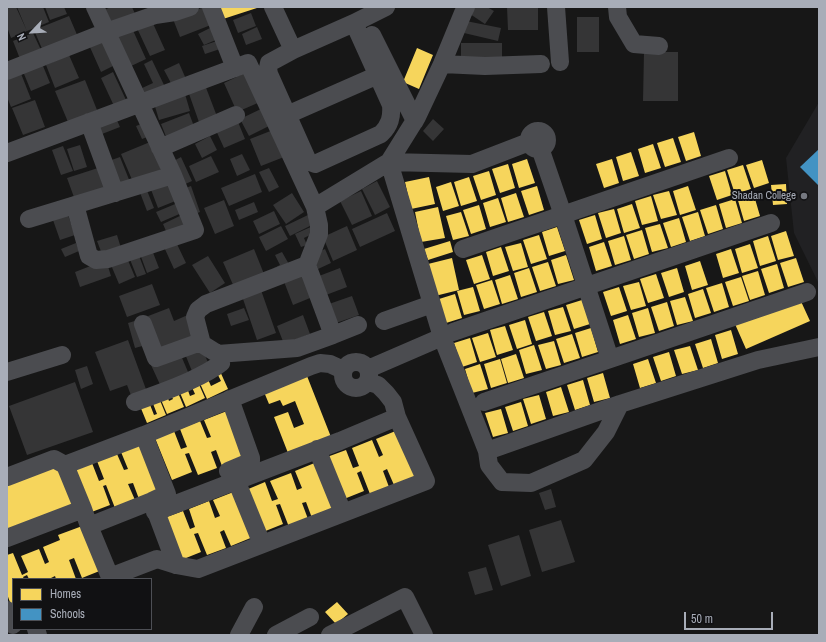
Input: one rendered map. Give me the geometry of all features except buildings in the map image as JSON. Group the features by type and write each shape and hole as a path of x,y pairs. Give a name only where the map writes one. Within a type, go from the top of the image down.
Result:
{"street":[{"path":"75,205 89,256 96,260 108,259 195,230 173,175 95,7"},
{"path":"211,7 235,68"},
{"path":"273,7 293,50"},
{"path":"359,20 378,75 391,105 391,121 381,134 315,164 307,159 269,74 269,63 293,50 386,7"},
{"path":"556,7 560,62"},
{"path":"617,7 618,17 634,44 659,46"},
{"path":"7,71 106,32 155,15 175,12 184,8"},
{"path":"315,207 389,162 415,121 442,64 461,9"},
{"path":"359,20 415,121"},
{"path":"7,153 248,63 315,207 319,225 319,234 307,265 333,335"},
{"path":"442,64 485,66 542,64"},
{"path":"287,115 378,75"},
{"path":"160,148 236,115"},
{"path":"89,122 115,192"},
{"path":"389,162 472,164 535,145 563,215 610,359"},
{"path":"463,250 729,158"},
{"path":"389,162 432,304 448,334 487,451 489,465 502,482 531,483 584,460 606,432 620,404"},
{"path":"29,219 173,175"},
{"path":"65,465 144,435 320,363 330,364 343,370 343,379 347,386 354,389 363,388 368,375 448,334 771,223"},
{"path":"202,344 195,317 198,310 206,304 307,265"},
{"path":"484,402 807,292"},
{"path":"384,321 432,304"},
{"path":"143,324 156,358 195,344 202,344 218,354 297,348 358,325"},
{"path":"487,451 620,404 758,360 819,347"},
{"path":"135,402 206,374 221,363 218,354"},
{"path":"7,372 62,355"},
{"path":"7,477 54,459 65,465 86,518 107,578 157,559 176,565 198,569 426,481 397,417 393,402 368,375"},
{"path":"158,503 251,461 230,399"},
{"path":"7,538 86,518 158,503 236,480 397,417"},
{"path":"144,435 158,503 176,565"},
{"path":"317,449 343,513"},
{"path":"236,480 262,544"},
{"path":"7,552 86,518"},
{"path":"330,635 405,597 424,635"},
{"path":"239,635 254,607"},
{"path":"7,610 12,622"},
{"path":"276,635 310,617"}],"shaded area":[{"name":"Shadan College","path":"819,102 819,284 794,233 786,158"}],"place":[{"name":"Shadan College","path":"804,196"}]}
